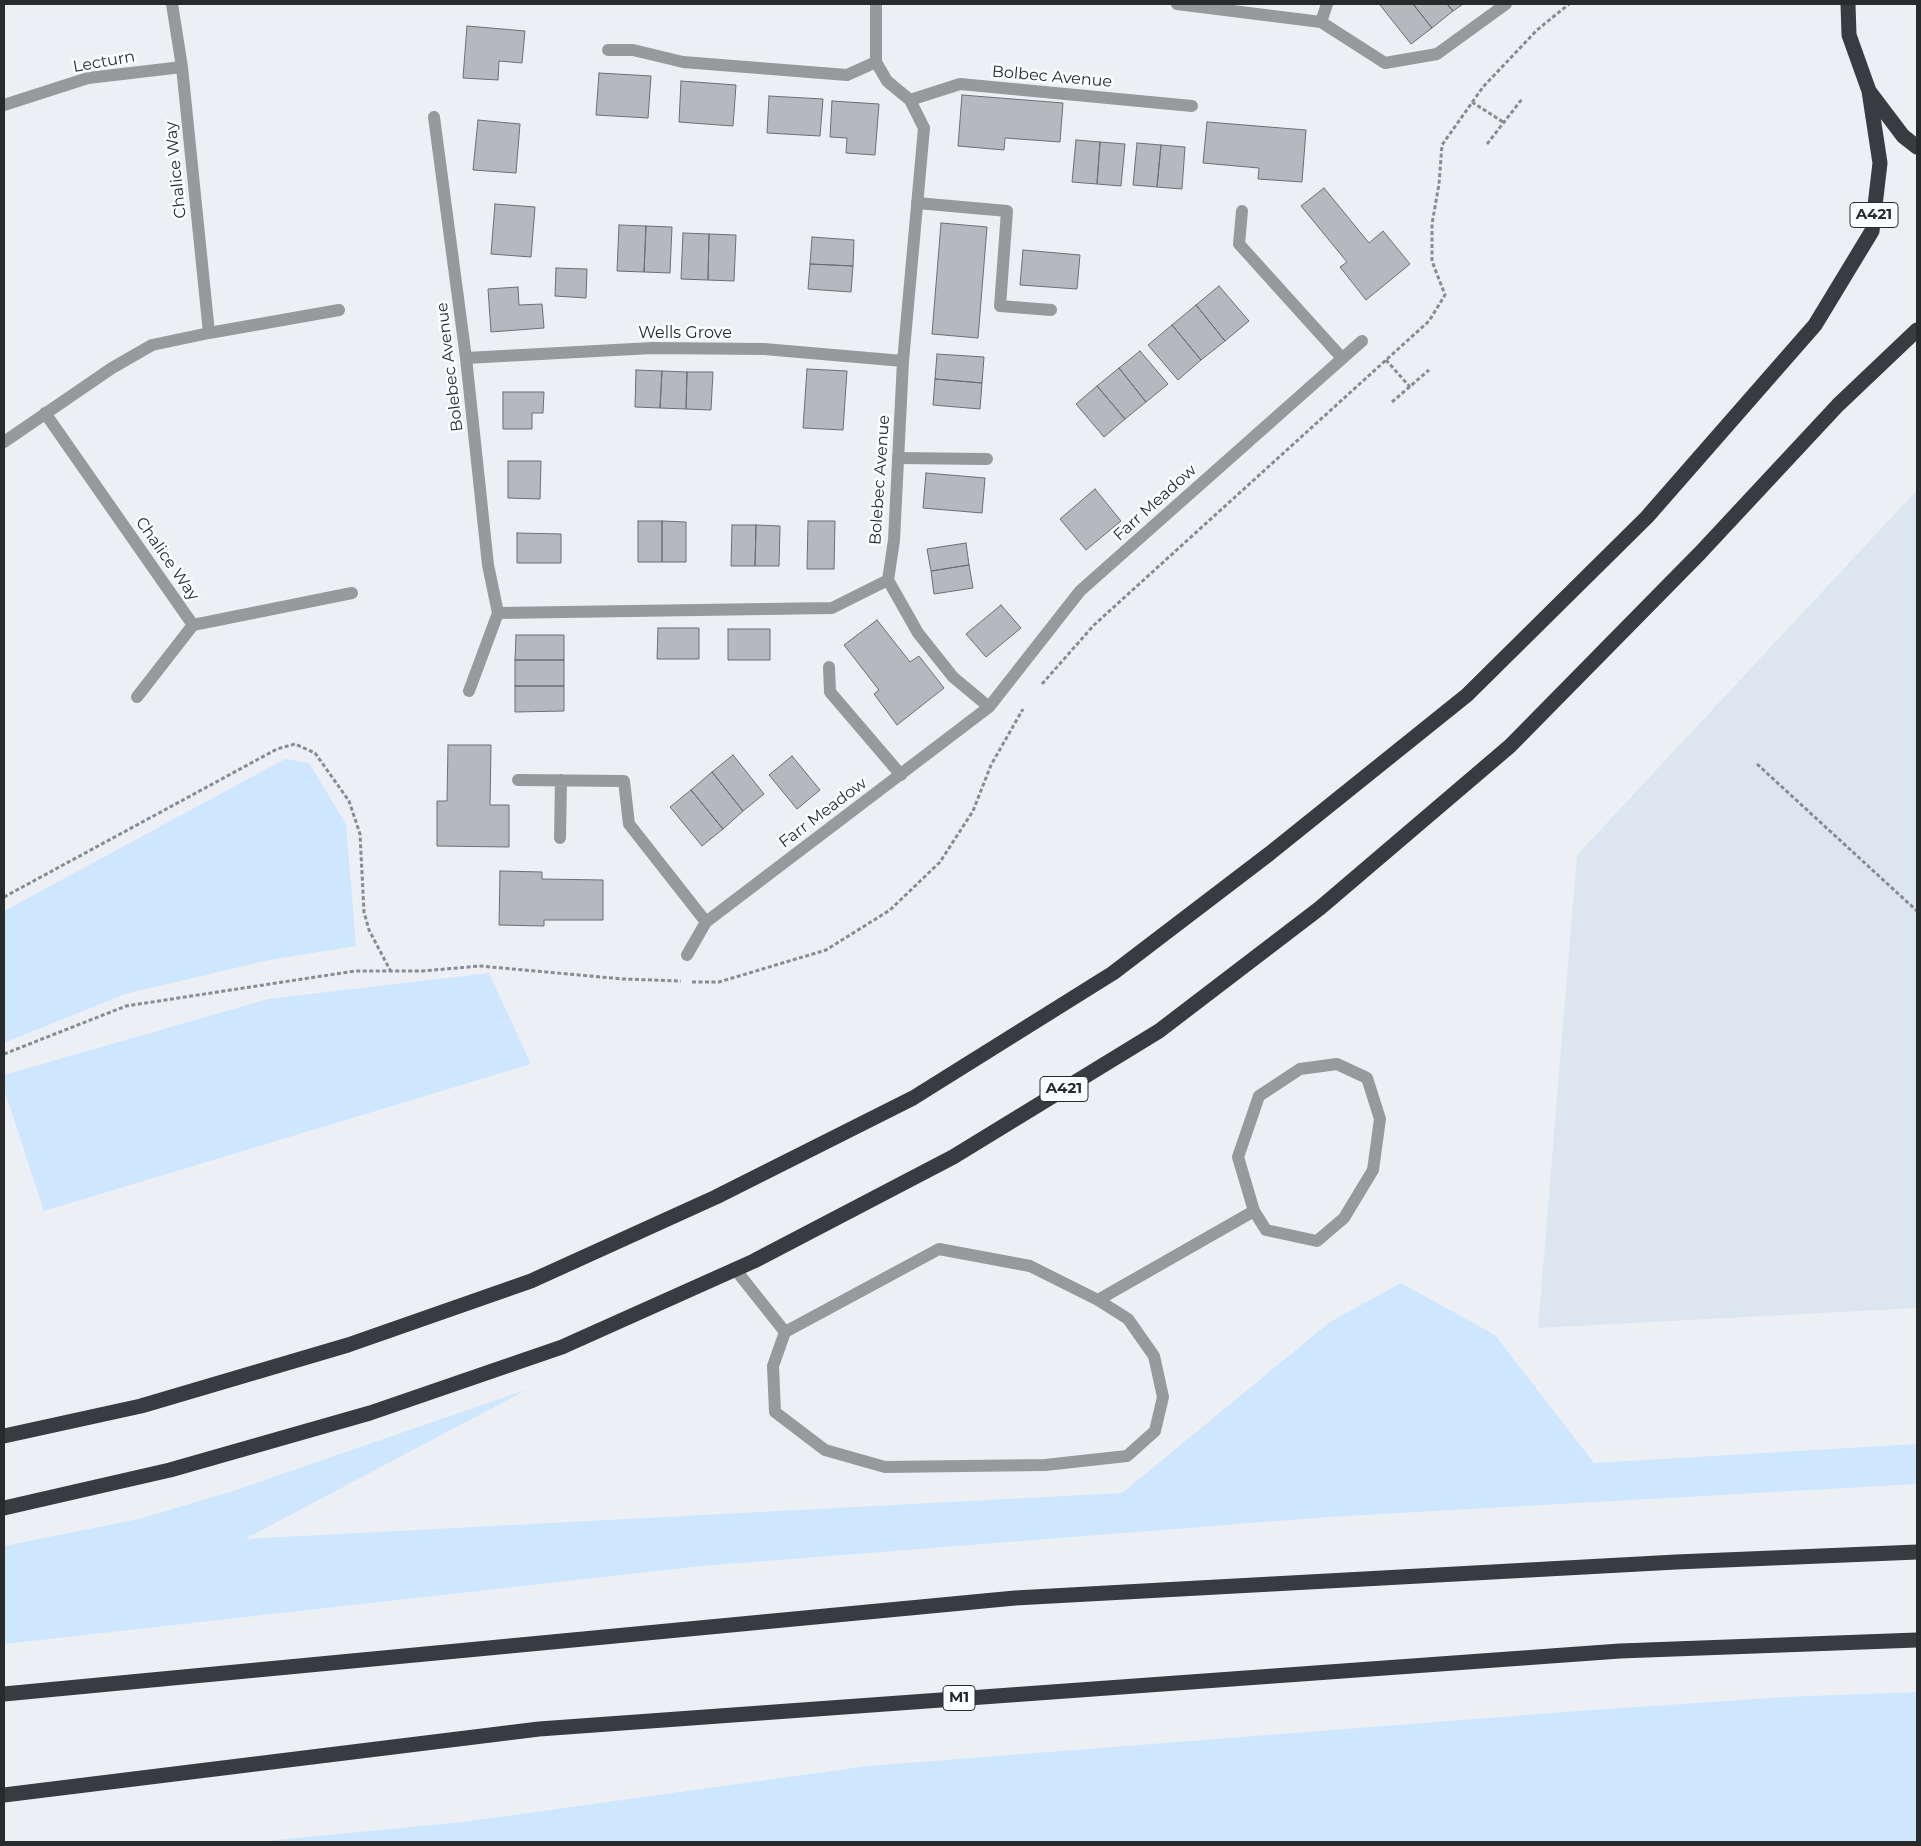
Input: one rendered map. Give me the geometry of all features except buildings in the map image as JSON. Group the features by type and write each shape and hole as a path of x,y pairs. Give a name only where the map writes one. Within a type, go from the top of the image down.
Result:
{"highway":[{"path":"1848,4 1849,35 1869,91 1903,136 1917,147"},
{"name":"A421","path":"4,1436 141,1406 348,1345 531,1281 716,1197 913,1098 1113,973 1269,854 1467,695 1648,517 1815,325 1872,231 1880,163 1869,91"},
{"name":"A421","path":"4,1508 170,1470 370,1413 562,1347 735,1269 953,1157 1159,1031 1320,908 1510,746 1700,553 1838,405 1917,330"},
{"path":"4,1694 1015,1598 1676,1562 1917,1552"},
{"name":"M1","path":"4,1795 539,1729 1620,1651 1917,1640"}],"street":[{"name":"Chalice Way","path":"172,4 182,67 209,333"},
{"path":"608,50 633,50 683,62 847,75 876,62 876,4"},
{"path":"1177,4 1321,22 1385,63 1437,54 1506,4"},
{"path":"1321,22 1326,4"},
{"name":"Bolebec Avenue","path":"876,62 888,81 910,100 924,128 903,361 894,540 888,580"},
{"name":"Lecturn","path":"4,105 88,78 182,67"},
{"name":"Bolbec Avenue","path":"910,100 960,84 1192,106"},
{"name":"Bolebec Avenue","path":"434,117 466,358 488,565 498,613"},
{"path":"917,203 1007,210 1000,306 1051,310"},
{"path":"1242,211 1239,244 1342,358"},
{"path":"4,442 112,368 152,345 339,310"},
{"name":"Farr Meadow","path":"687,955 706,922 989,706 1080,591 1362,341"},
{"name":"Wells Grove","path":"466,358 652,348 764,349 903,361"},
{"name":"Chalice Way","path":"45,414 193,626"},
{"path":"898,458 987,459"},
{"path":"469,691 498,613 832,608 888,580 918,633 953,677 989,706"},
{"name":"Chalice Way","path":"136,697 193,626 352,593"},
{"path":"829,667 830,692 901,775"},
{"path":"518,780 624,781 629,824 706,922"},
{"path":"560,838 561,780"},
{"path":"1337,1064 1367,1078 1380,1119 1373,1170 1344,1218 1317,1241 1266,1230 1254,1211 1238,1157 1259,1096 1300,1069 1337,1064"},
{"path":"1098,1300 1254,1211"},
{"path":"938,1249 1030,1266 1098,1300 1128,1319 1154,1356 1162,1396 1155,1431 1127,1456 1045,1465 885,1467 824,1450 775,1412 773,1366 785,1332 938,1249"},
{"path":"735,1269 785,1332"}],"path":[{"path":"1038,689 1094,625 1429,321 1445,295 1432,261 1432,224 1439,184 1442,145 1482,87 1537,30 1569,4"},
{"path":"1487,144 1522,99"},
{"path":"1472,102 1503,122"},
{"path":"1386,360 1410,386"},
{"path":"1392,402 1429,370"},
{"path":"4,1054 126,1006 355,972 480,966 623,979 719,982 826,950 890,910 940,862 973,811 991,765 1026,703"},
{"path":"4,897 277,749 295,744 315,753 349,801 360,834 364,912 369,930 390,970"},
{"path":"1757,764 1917,911"}],"shaded area":[{"path":"1917,490 1917,1308 1538,1328 1577,855"},
{"path":"285,759 309,763 346,824 356,946 269,960 125,994 4,1043 4,911"},
{"path":"489,973 531,1064 44,1211 4,1089 4,1075 268,999"},
{"path":"1401,1283 1495,1335 1594,1463 1917,1444 1917,1484 1328,1517 702,1566 4,1644 4,1546 139,1519 236,1490 528,1389 245,1539 1122,1493 1330,1322"},
{"path":"1917,1692 1917,1842 256,1842 463,1822 868,1766 1578,1711 1785,1697"}]}
